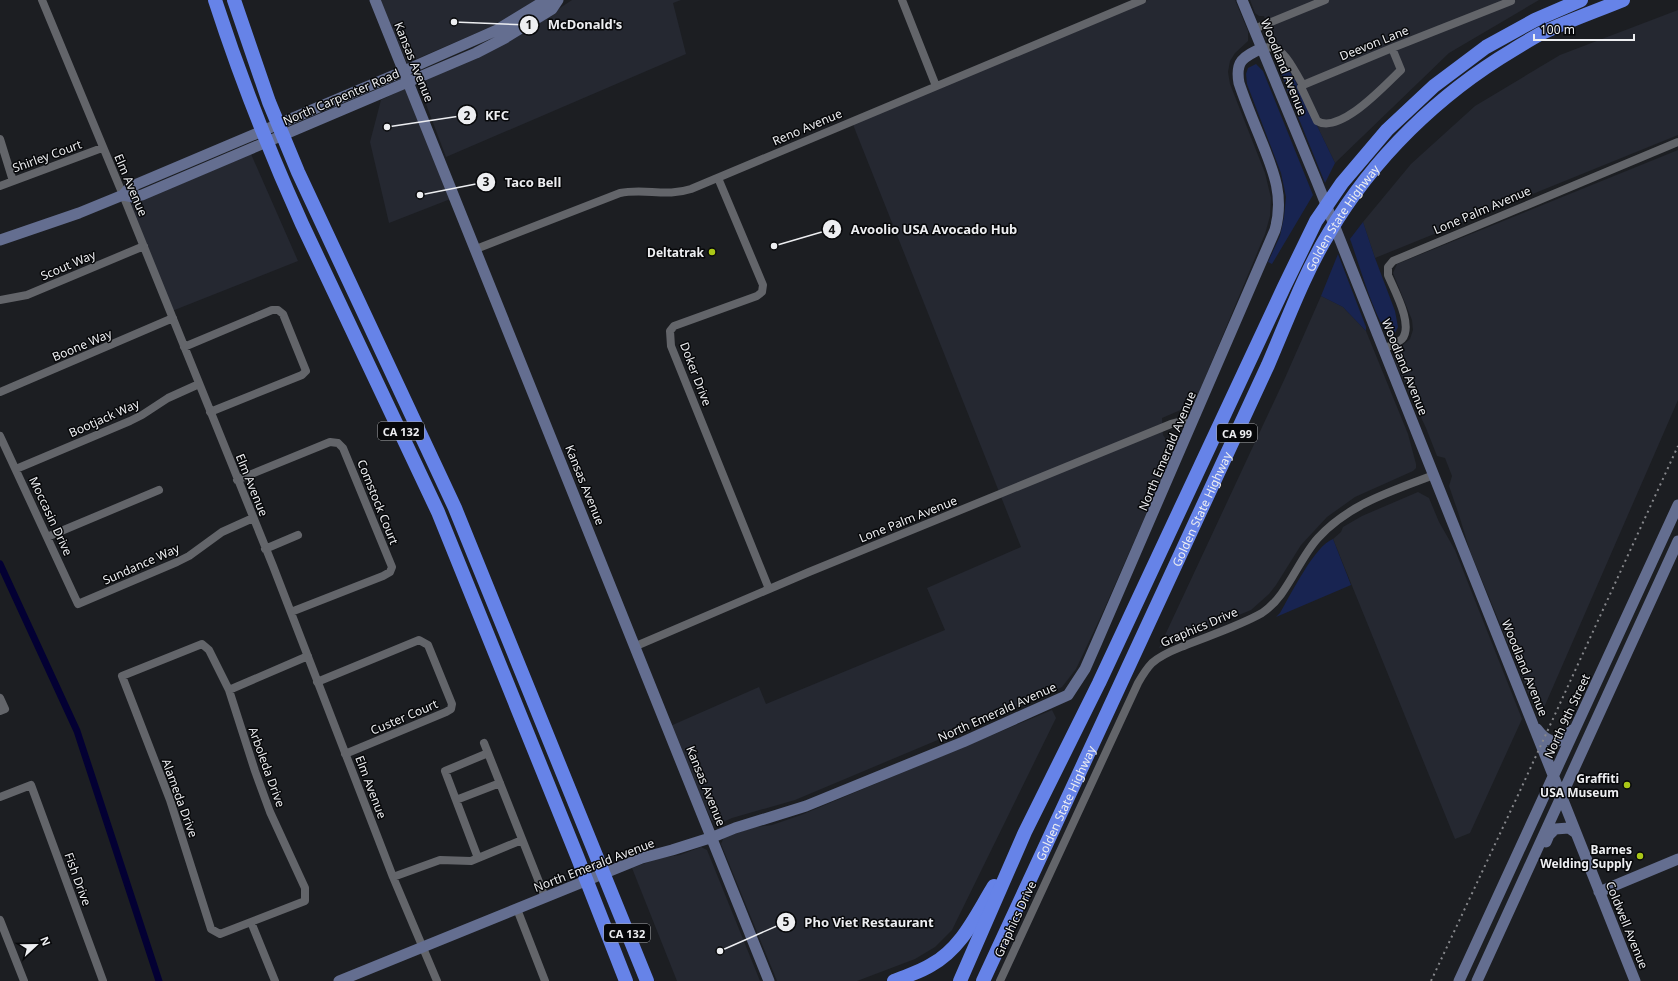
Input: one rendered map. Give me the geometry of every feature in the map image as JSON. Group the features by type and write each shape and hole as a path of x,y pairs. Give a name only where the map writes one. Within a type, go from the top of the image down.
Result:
{"highway":[{"name":"CA 132","path":"216,0 244,84 281,178 438,512 581,866 625,980"},
{"name":"CA 132","path":"234,0 265,90 298,172 452,502 647,981"},
{"name":"Golden State Highway","path":"960,981 1025,832 1099,683 1280,294 1316,221 1342,183 1387,130 1434,86 1486,47 1535,20 1582,0"},
{"name":"Golden State Highway","path":"983,981 1268,365 1298,295 1328,234 1352,197 1391,149 1418,122 1472,77 1494,61 1541,34 1623,0"},
{"path":"894,981 931,966 960,942 1025,832"}],"street":[{"name":"Elm Avenue","path":"42,0 102,148 144,246 291,612 393,877 437,981"},
{"name":"Kansas Avenue","path":"375,0 636,646 769,981"},
{"name":"North Carpenter Road","path":"0,240 79,213 123,195 129,188 137,184 497,30 546,0"},
{"name":"North Carpenter Road","path":"123,195 133,197 142,195 476,53 505,38 552,9 558,0"},
{"path":"902,0 936,86"},
{"name":"Reno Avenue","path":"476,249 620,193 638,191 675,193 688,190 1142,0"},
{"name":"Woodland Avenue","path":"1242,0 1317,182 1541,745"},
{"path":"1254,29 1325,0"},
{"name":"Deevon Lane","path":"1303,85 1511,1"},
{"path":"1262,48 1271,47 1282,52 1303,85 1301,87 1317,121 1325,124 1337,121 1358,111 1401,70 1392,48"},
{"name":"North Emerald Avenue","path":"339,981 424,948 642,858 806,806 967,740 1068,695 1085,669 1192,424 1277,223 1279,197 1275,178 1238,83 1237,76 1237,70 1241,60 1262,48"},
{"path":"0,140 13,181"},
{"name":"Lone Palm Avenue","path":"1383,349 1401,340 1407,332 1407,322 1388,275 1388,267 1393,261 1678,142"},
{"name":"Shirley Court","path":"0,186 102,148"},
{"name":"Doker Drive","path":"718,178 763,285 762,292 757,296 674,326 670,331 671,346 769,589"},
{"name":"Scout Way","path":"0,300 27,295 144,246"},
{"path":"184,347 272,310 278,310 282,314 306,371 302,375 210,412"},
{"name":"Boone Way","path":"0,392 172,318"},
{"name":"Bootjack Way","path":"16,469 142,416 168,398 199,384"},
{"name":"Lone Palm Avenue","path":"636,646 769,589 1171,424 1179,422 1192,424"},
{"name":"Moccasin Drive","path":"1,438 78,604"},
{"name":"Comstock Court","path":"237,480 330,442 338,443 343,448 392,566 390,572 383,576 291,612"},
{"name":"Graphics Drive","path":"1000,981 1138,683 1152,664 1171,651 1252,618 1266,610 1282,593 1307,552 1318,538 1342,516 1373,499 1434,475"},
{"path":"47,537 159,490"},
{"name":"North 9th Street","path":"1459,981 1678,505"},
{"name":"Sundance Way","path":"78,604 177,562 189,556 222,532 253,518"},
{"path":"265,549 298,535"},
{"path":"1477,981 1678,541"},
{"name":"Custer Court","path":"317,682 419,640 428,644 452,704 451,709 446,712 345,754"},
{"name":"Alameda Drive","path":"202,644 122,676 170,800 211,929 220,934 251,922"},
{"name":"Arboleda Drive","path":"202,644 209,650 228,690 270,812 305,888 305,900 251,922"},
{"path":"228,690 308,656"},
{"path":"0,698 2,710"},
{"path":"1533,723 1545,738 1554,742 1561,741 1571,731 1586,702 1589,700"},
{"path":"484,743 545,897"},
{"name":"Coldwell Avenue","path":"1541,745 1635,981"},
{"path":"478,858 445,770 488,753"},
{"path":"456,800 500,783"},
{"name":"Fish Drive","path":"0,797 31,785 103,981"},
{"path":"1527,872 1535,866 1553,831 1559,828 1565,828 1576,833"},
{"path":"393,877 440,860 466,862 522,840"},
{"path":"1599,892 1678,859"},
{"path":"517,909 545,981"},
{"path":"0,920 24,981"},
{"path":"251,922 276,981"}],"shaded area":[{"path":"380,0 540,0 509,19 407,63"},
{"path":"572,0 681,0 673,3 686,54 446,157 418,83 510,41"},
{"path":"1148,0 1235,0 1248,31 1248,41 1235,53 1230,61 1228,72 1230,84 1265,173 1271,198 1270,216 1265,234 1195,402 1190,406 1162,418 1163,435 1174,451 1076,669 1062,687 1047,694 795,800 732,818 719,824 712,821 668,727 759,687 766,704 945,630 927,588 1021,547 852,122"},
{"path":"1250,0 1539,0 1449,53 1335,163 1295,80 1277,52 1271,39 1265,38 1266,33 1269,30 1264,16 1259,16 1255,13"},
{"path":"1678,10 1678,135 1375,258 1363,222 1411,164 1475,106 1560,55"},
{"path":"1277,52 1295,80 1335,163 1325,183 1286,87 1275,54"},
{"path":"1256,64 1263,71 1313,195 1272,264 1268,262 1280,236 1286,197 1281,173 1247,84 1246,74 1248,68"},
{"path":"408,87 453,198 389,223 370,142 381,100"},
{"path":"1678,150 1678,400 1539,719 1470,551 1449,486 1452,476 1445,458 1437,456 1426,428 1394,360 1396,351 1410,339 1413,330 1412,320 1393,273 1397,264"},
{"path":"251,154 298,261 172,311 130,205"},
{"path":"1363,222 1395,311 1398,327 1394,335 1390,336 1378,317 1367,290 1350,239"},
{"path":"1338,254 1366,327 1366,331 1343,307 1321,296"},
{"path":"1321,296 1343,307 1366,331 1408,434 1416,468 1413,471 1355,497 1327,517 1301,545 1269,594 1251,610 1159,648 1285,378"},
{"path":"1418,492 1429,498 1439,522 1455,550 1522,719 1470,833 1455,839 1333,539 1341,532 1343,527 1362,516"},
{"path":"1333,539 1351,585 1276,617 1280,613 1311,561 1326,543"},
{"path":"1052,710 1056,718 952,930 935,947 915,959 857,981 777,981 721,844 724,837 755,827 772,825 801,815"},
{"path":"701,847 707,850 760,981 677,981 632,868 659,858 680,855"}],"waterway":[{"path":"0,564 77,731 159,981"}],"railway":[{"path":"1431,981 1678,446"}],"place":[{"name":"McDonald's","path":"454,22"},
{"name":"KFC","path":"387,127"},
{"name":"Taco Bell","path":"420,195"},
{"name":"Avoolio USA Avocado Hub","path":"774,246"},
{"name":"Deltatrak","path":"712,252"},
{"name":"Graffiti USA Museum","path":"1627,785"},
{"name":"Barnes Welding Supply","path":"1640,856"},
{"name":"Pho Viet Restaurant","path":"720,951"}]}
